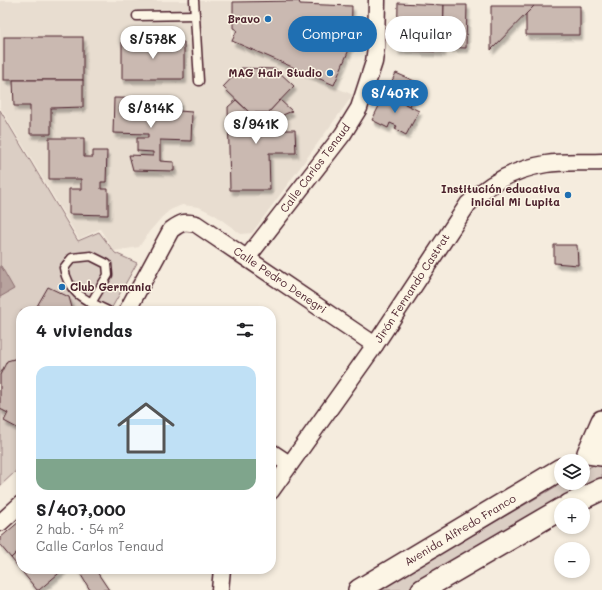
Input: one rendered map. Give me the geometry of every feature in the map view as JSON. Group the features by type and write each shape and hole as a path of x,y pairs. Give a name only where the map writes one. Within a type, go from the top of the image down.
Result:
{"street":[{"name":"Calle Carlos Tenaud","path":"247,258 343,134 359,108 374,62 376,48 377,0"},
{"name":"Jirón Fernando Castrat","path":"276,484 375,345 458,218 468,204 477,195 501,178 521,170 547,164 602,162"},
{"name":"Calle Pedro Denegri","path":"130,306 171,230 182,222 196,224 375,345"},
{"path":"592,454 602,421"},
{"path":"276,455 289,464"},
{"name":"Avenida Alfredo Franco","path":"359,590 554,473"},
{"path":"583,498 602,489"},
{"path":"0,523 16,509"},
{"path":"422,590 554,513"},
{"path":"220,590 222,574"}],"lane":[{"path":"194,0 199,81"},
{"path":"137,16 195,15"},
{"path":"91,303 108,274 107,264 91,256 72,258 64,268 66,278 75,292 84,299 91,303 97,306"}],"shaded area":[{"path":"0,1 232,1 232,42 353,95 252,233 241,234 215,215 199,207 182,205 170,210 162,217 139,247 114,251 100,229 79,239 0,107"},
{"name":"Club Germania","path":"0,110 78,241 99,232 115,253 137,263 113,306 16,306 16,471 0,486"},
{"path":"0,266 14,289 0,297"},
{"path":"599,462 602,463 602,483 590,490 590,467"},
{"path":"554,488 554,490 590,490 576,498 554,498 554,510 413,590 378,590"}],"building":[{"path":"299,1 300,4 352,6 352,16 288,16 288,52 348,52 334,85 232,41 237,30 233,28 233,2"},
{"path":"398,3 444,5 444,16 398,16"},
{"path":"444,5 467,5 466,48 466,16 444,16"},
{"path":"491,6 534,6 491,50"},
{"path":"534,6 580,6 580,35 526,35 526,14"},
{"path":"4,37 83,37 83,80 4,80"},
{"path":"122,41 184,42 184,79 122,79"},
{"path":"241,68 276,69 294,86 268,113 250,113 223,87"},
{"path":"396,73 419,83 409,106 385,94"},
{"path":"13,80 83,80 83,107 51,108 51,134 30,134 30,106 14,106"},
{"path":"385,94 419,111 406,135 395,129 397,126 390,123 388,128 372,120"},
{"path":"114,98 163,99 162,115 169,116 169,100 179,101 179,111 192,112 191,141 160,140 160,161 174,162 174,171 133,170 129,155 153,156 153,152 137,151 137,138 148,138 148,134 113,133"},
{"path":"236,100 250,113 268,113 280,100 292,111 283,115 283,130 295,130 296,153 269,153 270,190 230,190 228,107"},
{"path":"49,138 84,138 84,157 93,157 93,151 107,151 106,182 101,182 101,189 108,189 108,215 69,214 69,189 81,189 81,179 49,179"},
{"path":"554,245 577,245 578,265 554,263"},
{"path":"48,287 69,297 72,306 37,306"},
{"path":"16,358 16,427 4,421 8,413 0,409 0,375 7,361"},
{"path":"16,524 16,554 11,558 0,545 0,538"},
{"path":"16,554 16,564 11,558"},
{"path":"24,574 58,574 39,590 37,590"},
{"path":"80,574 98,574 109,590 90,590"}],"place":[{"name":"Bravo","path":"268,19"},
{"name":"MAG Hair Studio","path":"330,73"},
{"name":"Institución educativa inicial Mi Lupita","path":"568,195"},
{"name":"Club Germania","path":"62,287"}]}
